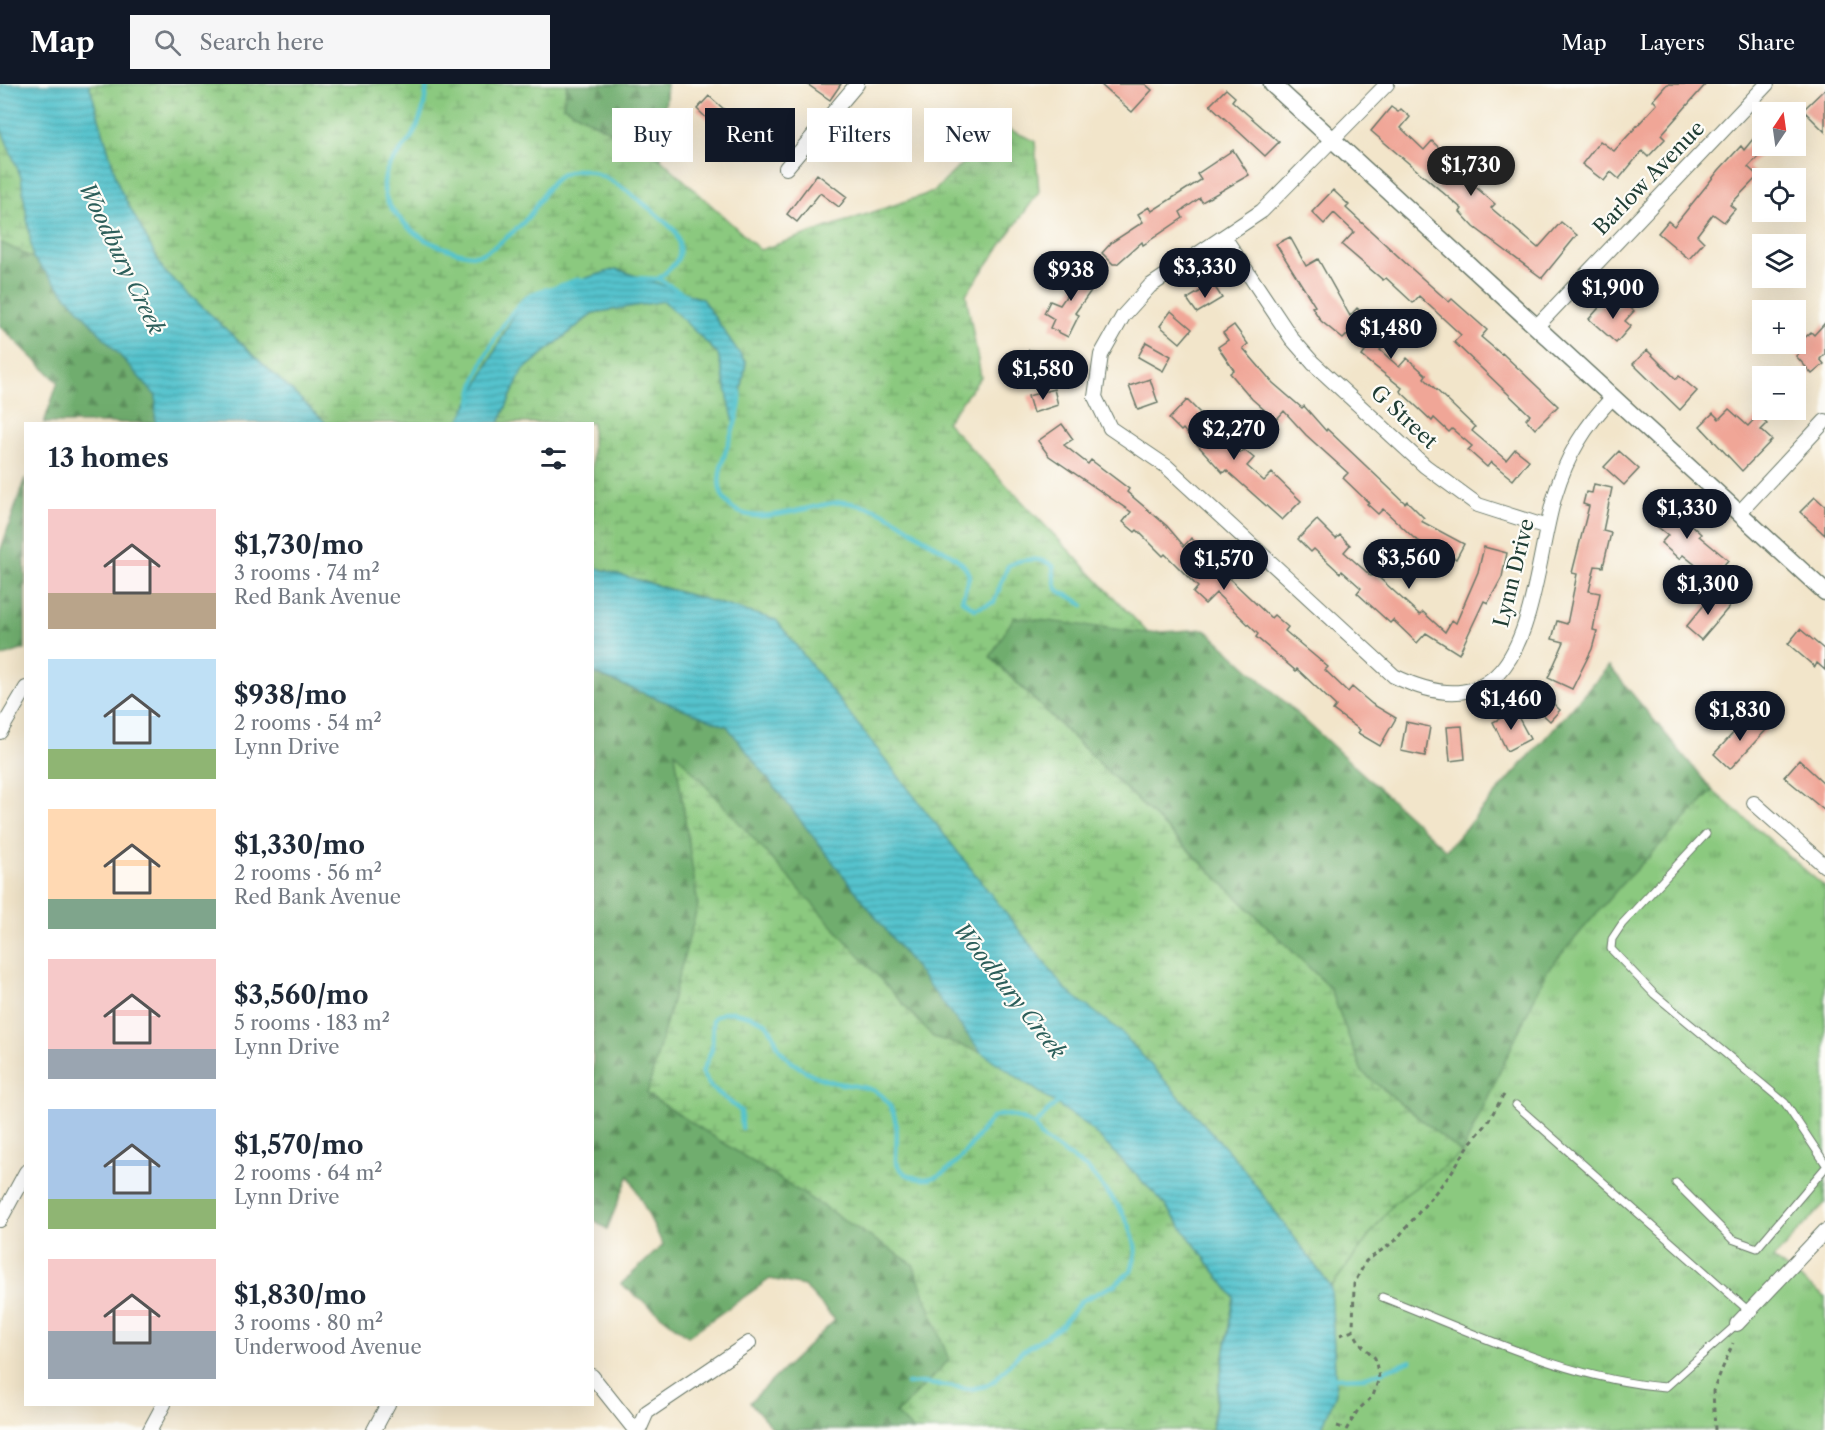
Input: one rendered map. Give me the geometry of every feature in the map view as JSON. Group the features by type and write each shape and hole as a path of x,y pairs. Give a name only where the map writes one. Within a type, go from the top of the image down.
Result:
{"street":[{"path":"786,168 857,84"},
{"path":"1272,84 1825,592"},
{"name":"Lynn Drive","path":"1387,84 1262,211 1150,286 1123,316 1101,356 1095,398 1110,428 1166,466 1394,676 1421,689 1457,693 1485,684 1506,666 1518,648 1531,605 1556,493 1572,453 1588,423 1613,397"},
{"name":"Barlow Avenue","path":"1536,327 1767,84"},
{"name":"G Street","path":"1224,237 1292,339 1313,363 1425,465 1478,505 1547,527"},
{"path":"1739,513 1825,421"},
{"path":"0,732 24,691"},
{"path":"1754,803 1825,866"},
{"path":"0,1220 24,1176"},
{"path":"1737,1324 1825,1231"},
{"path":"594,1378 637,1430 647,1412 749,1343"},
{"path":"150,1430 163,1406"},
{"path":"374,1430 387,1406"}],"lane":[{"path":"1706,834 1622,924 1612,939 1611,949 1654,994 1785,1103 1825,1163"},
{"path":"1516,1105 1750,1312"},
{"path":"1676,1184 1732,1239 1757,1248 1825,1168"},
{"path":"1382,1298 1524,1352 1633,1384 1666,1387 1737,1324"}],"path":[{"path":"1337,1426 1346,1430 1358,1410 1373,1396 1379,1378 1375,1358 1360,1343 1353,1331 1354,1284 1366,1261 1395,1241 1449,1176 1471,1142 1486,1125 1503,1096 1516,1105"},
{"path":"1715,1430 1713,1392 1729,1350 1742,1331 1737,1324"},
{"path":"1340,1335 1353,1331"}],"green space":[{"path":"89,84 567,84 563,106 612,132 612,162 664,162 760,250 933,192 964,162 1012,162 1012,131 1035,141 1039,192 966,294 981,377 946,422 1148,633 1014,617 990,657 1330,988 1362,1072 1462,1153 1393,1205 1331,1287 1239,1163 1121,1032 1066,991 776,620 594,567 594,422 499,422 522,371 594,313 664,301 718,354 735,425 746,363 702,299 616,269 523,297 459,422 325,422 164,271 119,187"},
{"path":"567,84 667,84 665,108 612,108 612,132 563,106"},
{"path":"0,126 21,177 33,258 0,242"},
{"path":"0,242 33,258 156,396 155,422 44,422 58,382 0,326"},
{"path":"24,481 24,649 0,657 0,552"},
{"path":"1013,617 1148,633 1205,629 1446,850 1609,666 1713,791 1621,885 1547,971 1462,1153 1362,1072 1330,988 990,656"},
{"path":"594,674 727,726 981,1052 933,1037 675,753 698,905 647,1094 913,1264 949,1360 897,1414 913,1430 774,1430 750,1402 835,1320 804,1286 770,1279 688,1336 621,1284 663,1245 629,1175 607,1229 594,1220"},
{"path":"675,752 933,1037 981,1052 1087,1125 1162,1201 1234,1297 1211,1430 913,1430 897,1414 949,1360 913,1264 647,1094 698,905"},
{"path":"1713,791 1825,887 1825,1203 1773,1259 1825,1297 1825,1430 1321,1430 1336,1393 1331,1287 1393,1204 1462,1153 1547,971 1621,885"}],"water":[{"name":"Woodbury Creek","path":"0,84 89,84 119,187 164,271 325,422 155,422 156,396 33,258 21,177 0,126"},
{"path":"616,269 702,299 746,363 735,427 718,354 664,301 593,313 522,371 499,422 459,422 523,297"},
{"name":"Woodbury Creek","path":"594,567 776,620 1066,990 1121,1032 1239,1163 1331,1287 1336,1393 1321,1430 1212,1430 1234,1297 1162,1201 1087,1125 981,1052 727,726 594,673"}],"building":[{"path":"807,84 841,84 830,100"},
{"path":"1100,84 1145,84 1152,90 1132,112"},
{"path":"1667,84 1706,84 1661,135 1665,139 1648,157 1642,151 1619,179 1611,172 1604,181 1582,164 1600,141 1614,151 1657,104 1653,100"},
{"path":"1226,89 1235,97 1232,101 1279,142 1265,156 1210,105"},
{"path":"1825,89 1825,132 1806,113 1806,107"},
{"path":"709,96 723,108 705,108 705,117 697,109"},
{"path":"1391,107 1398,112 1401,109 1410,117 1401,128 1424,150 1432,141 1471,178 1469,181 1495,204 1491,208 1538,248 1561,222 1577,235 1542,278 1474,227 1460,212 1462,209 1371,131"},
{"path":"1752,140 1752,156 1759,156 1748,167 1752,171 1752,182 1730,205 1735,209 1724,222 1713,214 1697,235 1704,242 1689,259 1658,233 1668,221 1674,226 1741,146 1744,150"},
{"path":"1233,150 1249,175 1202,202 1200,198 1180,212 1183,218 1143,245 1142,242 1117,264 1113,264 1102,253 1112,242 1143,222 1138,214 1149,207 1152,211 1201,180 1197,174"},
{"path":"817,174 847,197 839,207 820,193 797,222 787,214"},
{"path":"1333,190 1349,205 1346,208 1412,269 1449,302 1452,299 1487,330 1481,337 1502,353 1558,406 1535,429 1526,419 1530,415 1454,342 1461,335 1419,296 1413,303 1386,278 1383,280 1342,245 1354,232 1334,213 1324,224 1312,212"},
{"path":"1290,237 1306,266 1318,259 1350,316 1357,308 1376,325 1369,332 1384,346 1380,350 1399,367 1407,358 1426,375 1424,378 1475,427 1472,431 1506,460 1515,449 1529,460 1513,480 1491,462 1487,467 1468,450 1472,446 1452,429 1449,432 1434,418 1432,421 1400,391 1402,388 1362,356 1365,352 1347,335 1343,339 1321,321 1312,307 1315,306 1276,244"},
{"path":"1075,265 1098,281 1075,313 1079,315 1068,337 1050,328 1054,319 1044,313 1050,301 1060,305 1076,282 1067,275"},
{"path":"1213,284 1222,298 1197,313 1187,299"},
{"path":"1605,301 1616,311 1624,302 1634,311 1625,321 1631,326 1616,343 1589,319"},
{"path":"1171,311 1192,329 1180,343 1160,326"},
{"path":"1825,323 1825,354 1820,359 1824,364 1812,374 1796,356 1806,354 1806,337 1811,332 1814,335"},
{"path":"1234,325 1248,344 1243,348 1273,383 1302,408 1304,406 1326,431 1327,429 1405,503 1407,501 1424,518 1421,521 1464,544 1456,559 1447,554 1443,562 1428,554 1432,548 1415,539 1383,509 1378,514 1367,504 1369,503 1343,478 1348,473 1306,435 1284,411 1276,420 1252,399 1230,373 1234,370 1218,347 1228,340 1223,333"},
{"path":"1146,342 1171,356 1163,371 1138,357"},
{"path":"1029,350 1058,353 1056,370 1027,367"},
{"path":"1647,350 1676,379 1679,376 1697,391 1680,410 1633,364"},
{"path":"1150,379 1158,403 1138,410 1129,386"},
{"path":"1054,389 1058,405 1033,413 1028,396"},
{"path":"1187,400 1240,453 1244,450 1254,458 1247,466 1264,481 1272,473 1301,501 1282,520 1226,470 1223,473 1183,429 1181,431 1169,419"},
{"path":"1729,409 1748,426 1753,420 1763,420 1767,424 1761,430 1772,440 1742,471 1700,426 1713,413 1719,419"},
{"path":"1062,424 1073,439 1064,445 1088,464 1091,460 1129,489 1127,492 1167,526 1184,546 1191,538 1233,576 1230,579 1271,618 1274,615 1288,627 1285,631 1328,667 1325,670 1348,692 1352,687 1372,704 1396,718 1380,746 1358,733 1360,730 1333,710 1336,706 1297,669 1296,671 1256,637 1258,634 1216,593 1205,604 1193,593 1198,587 1165,554 1163,556 1137,530 1135,532 1123,522 1131,512 1049,456 1038,441"},
{"path":"1619,451 1639,469 1624,485 1604,467"},
{"path":"1594,484 1612,488 1603,531 1611,533 1603,567 1595,566 1589,591 1600,593 1593,630 1597,631 1592,649 1572,689 1548,678 1564,642 1552,639 1557,621 1567,624 1577,574 1572,573 1589,506 1583,504 1586,492 1592,493"},
{"path":"1667,497 1680,507 1676,511 1701,534 1699,536 1728,560 1713,579 1683,555 1679,559 1661,543 1668,535 1649,520"},
{"path":"1815,497 1825,506 1825,535 1800,512"},
{"path":"1317,520 1336,539 1340,535 1350,545 1344,552 1371,576 1374,573 1420,615 1423,612 1445,632 1452,620 1456,623 1478,572 1484,547 1507,553 1502,577 1488,603 1484,601 1459,654 1426,633 1417,643 1393,620 1390,623 1357,593 1361,588 1342,571 1340,573 1314,549 1311,552 1298,539"},
{"path":"1714,593 1730,606 1701,640 1686,627"},
{"path":"1800,629 1825,650 1825,670 1817,663 1815,667 1788,644"},
{"path":"1534,685 1560,710 1550,721 1523,696"},
{"path":"1515,711 1530,739 1507,751 1493,722"},
{"path":"1750,715 1767,729 1730,769 1714,754"},
{"path":"1406,722 1430,727 1425,756 1401,751"},
{"path":"1462,726 1465,759 1450,761 1447,727"},
{"path":"1799,760 1825,784 1825,811 1784,777"}],"waterway":[{"path":"427,84 418,124 408,143 390,165 384,186 389,204 414,232 432,243 454,251 472,255 481,254 497,245 522,224 545,192 561,175 576,170 587,171 628,192 675,231 680,247 678,259 658,279"},
{"path":"635,278 658,279 686,295"},
{"path":"471,402 473,389 492,343 521,303 539,291 578,280 588,281"},
{"path":"740,392 740,404 723,459 719,484 722,495 732,507 745,514 760,516 777,515 842,502 864,506 892,517 961,562 969,576 962,600 975,609 994,602 1008,566 1019,561 1031,560 1043,561 1053,566 1057,589 1083,605"},
{"path":"742,1128 741,1111 711,1087 702,1073 712,1049 713,1019 728,1012 753,1017 763,1022 773,1033 783,1054 807,1072 840,1084 868,1088 880,1094 890,1106 896,1121 896,1161 901,1170 909,1175 929,1179 940,1175 960,1158 993,1117 1009,1115 1035,1125 1040,1136 1089,1170 1119,1207 1130,1227 1135,1244 1136,1254 1131,1271 1114,1285 1081,1301 1060,1327 1020,1353 994,1381 985,1386 971,1389 921,1383 907,1384"},
{"path":"1035,1125 1059,1100"},
{"path":"1329,1378 1366,1377 1411,1361"}]}
